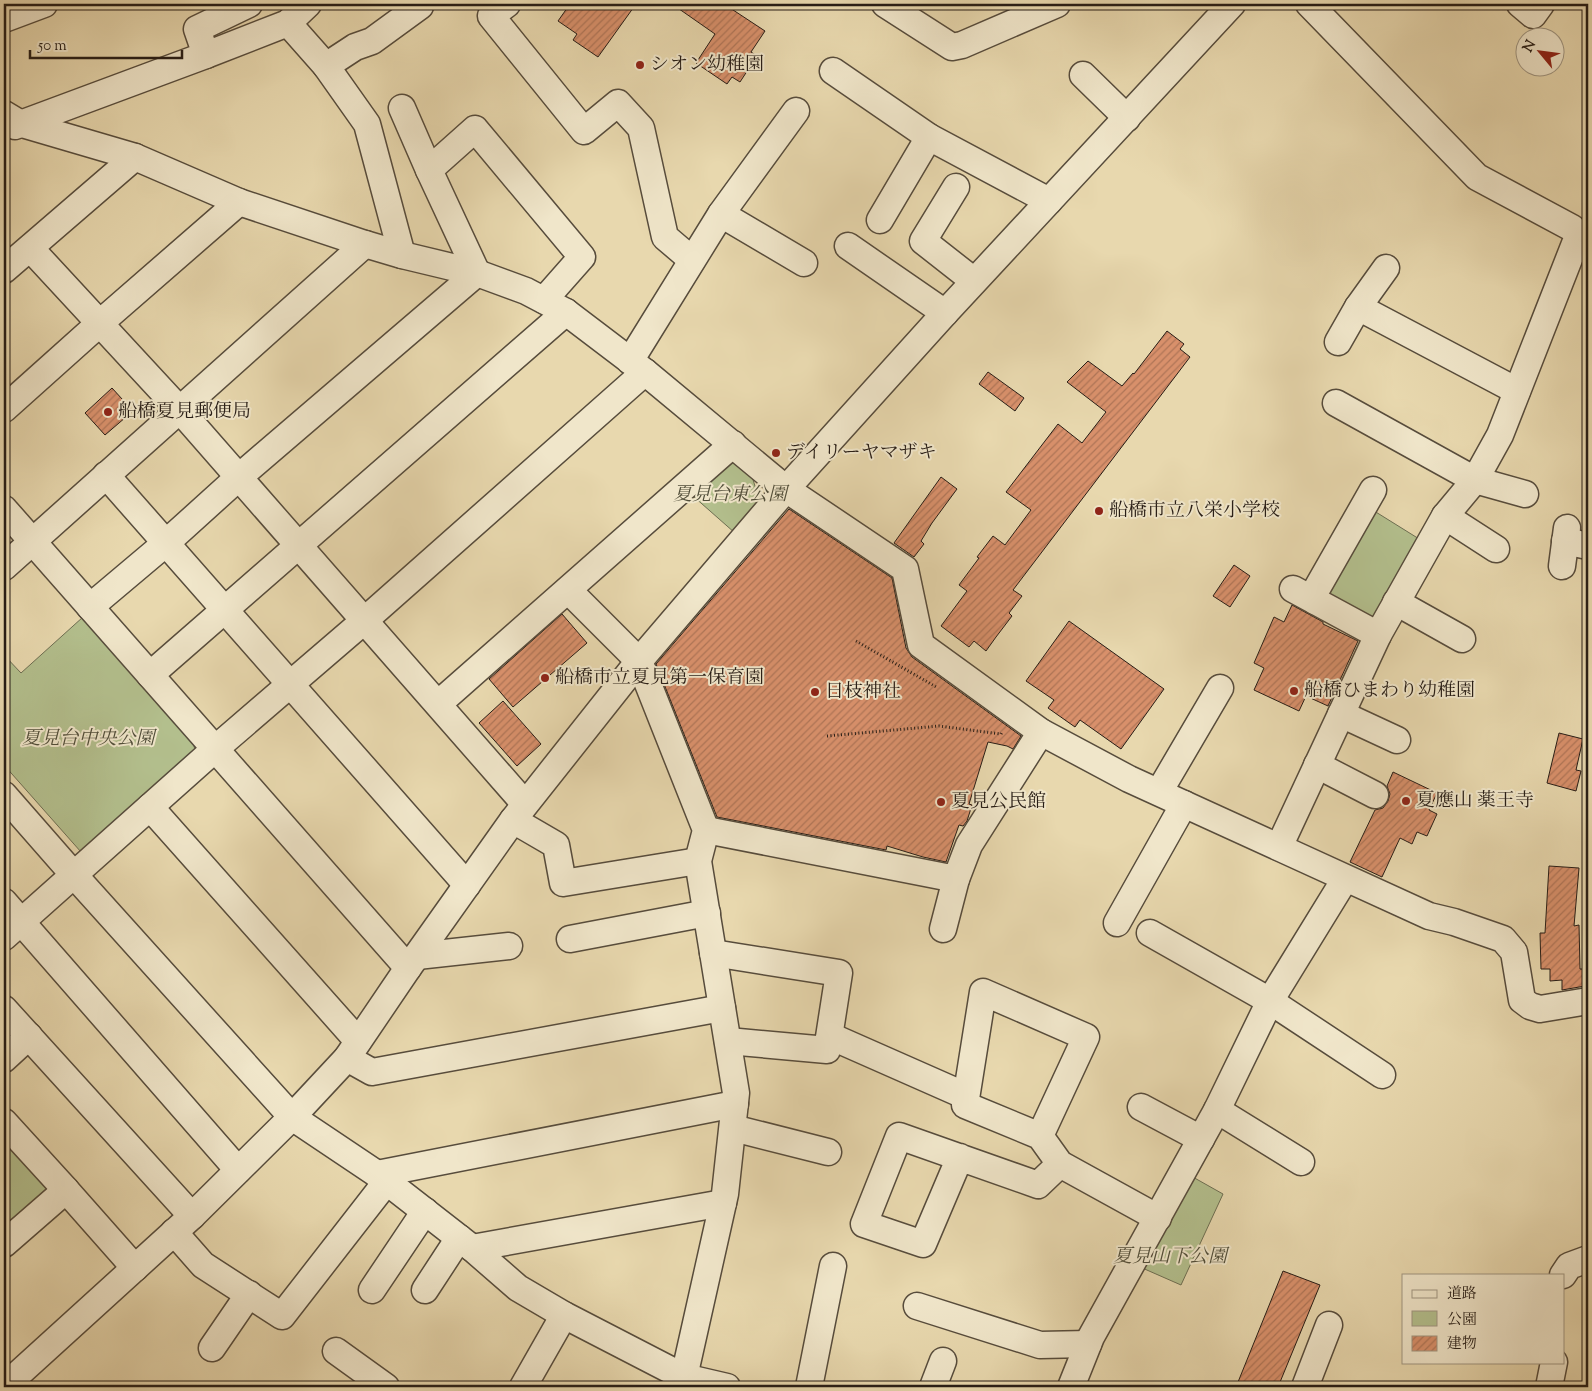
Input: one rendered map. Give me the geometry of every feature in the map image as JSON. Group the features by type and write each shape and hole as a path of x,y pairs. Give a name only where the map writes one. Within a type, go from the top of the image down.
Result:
{"street":[{"path":"4,19 44,4"},
{"path":"206,55 197,29 249,4"},
{"path":"9,124 206,55 288,23 308,4"},
{"path":"507,4 491,16 584,131 618,103 641,128 665,237 692,260"},
{"path":"886,4 952,47 962,45 1057,4"},
{"path":"4,1387 183,1224 292,1117 352,1050 519,812 639,662 786,489 974,281 1232,4"},
{"path":"1309,4 1477,177 1572,228 1583,226"},
{"path":"1520,4 1533,15 1541,4"},
{"path":"326,66 355,46 372,41 420,6"},
{"path":"288,23 326,66 367,124 402,255"},
{"path":"833,71 928,137 1049,201"},
{"path":"1083,75 1126,118"},
{"path":"402,108 477,273"},
{"path":"13,930 215,749 365,620 637,367 692,260 721,214 796,111"},
{"path":"9,124 135,157 239,202 365,244 477,273 526,291 555,306 637,367 786,489 905,569 921,645 1041,732 1129,779 1345,879 1429,916 1454,922 1503,939 1514,952 1522,1000 1530,1006 1540,1009 1588,1001"},
{"path":"150,676 299,546 555,306 582,257 475,129 429,170"},
{"path":"880,220 928,137"},
{"path":"4,270 135,157"},
{"path":"956,187 923,241 974,281"},
{"path":"4,409 239,202"},
{"path":"721,214 804,263"},
{"path":"1279,848 1378,635 1445,516 1475,480 1500,435 1583,226"},
{"path":"4,566 365,244"},
{"path":"848,246 945,313"},
{"path":"30,248 179,409 438,704 519,812 556,845 563,883 698,861"},
{"path":"1338,342 1358,307 1386,268"},
{"path":"90,606 166,543 239,477 477,273"},
{"path":"1358,307 1517,391"},
{"path":"1336,403 1475,480 1525,494"},
{"path":"438,704 733,444"},
{"path":"106,475 467,885"},
{"path":"1373,490 1316,590 1304,595 1378,635"},
{"path":"4,509 215,749 412,962"},
{"path":"1445,516 1496,549"},
{"path":"568,590 639,662 706,830 698,861 736,1093 723,1203 684,1377"},
{"path":"1396,602 1462,639"},
{"path":"1159,792 1220,688"},
{"path":"1340,714 1398,740"},
{"path":"943,929 956,880 969,845 1041,732"},
{"path":"1317,765 1375,795"},
{"path":"4,780 78,872"},
{"path":"4,795 289,1095 292,1117 382,1177 518,1288 684,1377 727,1387"},
{"path":"1117,922 1184,804"},
{"path":"150,807 372,1072 722,1008"},
{"path":"706,830 956,880"},
{"path":"1071,1387 1088,1344 1217,1110 1270,1001 1345,879"},
{"path":"4,902 13,930 238,1170"},
{"path":"570,939 707,913"},
{"path":"1150,933 1270,1001 1382,1075"},
{"path":"412,962 509,946"},
{"path":"714,953 839,973 828,1043"},
{"path":"1040,1136 1086,1037 983,992 965,1105 1040,1136 1060,1164 1158,1218"},
{"path":"4,1009 183,1224 203,1265 282,1316 382,1177 734,1116 828,1152"},
{"path":"4,1059 28,1036"},
{"path":"728,1042 828,1043 966,1096"},
{"path":"828,1043 859,1070"},
{"path":"1141,1107 1201,1140"},
{"path":"1217,1110 1301,1162"},
{"path":"4,1122 135,1268"},
{"path":"960,1157 1038,1185 1060,1164"},
{"path":"4,1244 66,1190"},
{"path":"425,1290 465,1243 723,1203"},
{"path":"372,1290 425,1211"},
{"path":"1564,1274 1569,1266 1588,1259"},
{"path":"809,1387 832,1266"},
{"path":"212,1348 249,1294"},
{"path":"917,1306 1040,1345 1088,1344"},
{"path":"522,1387 564,1314"},
{"path":"1305,1387 1329,1326"},
{"path":"336,1351 386,1387"},
{"path":"933,1387 943,1361"},
{"path":"1549,1387 1554,1364"}],"path":[{"path":"827,736 939,726 1001,734 1007,727"}],"green space":[{"name":"夏見台東公園","path":"733,458 752,476 759,500 735,533 693,496"},
{"path":"1371,509 1424,542 1376,621 1325,600"},
{"name":"夏見台中央公園","path":"83,617 190,730 195,750 81,852 4,765 4,655 21,673"},
{"path":"4,1133 54,1186 4,1231"},
{"name":"夏見山下公園","path":"1191,1176 1223,1194 1181,1285 1140,1267"}],"building":[{"path":"570,4 636,4 598,57 573,40 577,34 558,21"},
{"path":"672,4 724,4 765,31 751,52 757,56 740,82 732,77 727,84 696,63 715,34"},
{"path":"1167,331 1184,344 1180,349 1190,357 1013,590 1022,596 1009,613 1012,616 986,651 974,641 969,647 941,626 967,591 959,585 993,536 1005,545 1031,510 1006,492 1058,424 1082,443 1106,412 1067,382 1088,361 1122,386 1134,374"},
{"path":"988,372 1024,398 1015,411 979,384"},
{"path":"112,388 133,411 105,435 85,413"},
{"path":"941,477 957,489 932,523 921,541 924,544 914,557 894,543"},
{"name":"日枝神社","path":"789,509 892,578 906,648 912,657 1021,736 1013,749 988,742 969,804 972,805 967,821 963,826 959,825 946,862 887,846 886,850 717,817 656,664"},
{"path":"1234,565 1250,576 1230,607 1213,596"},
{"path":"1292,605 1323,622 1323,624 1358,641 1328,706 1306,696 1299,711 1254,690 1264,668 1254,663 1274,617 1284,622"},
{"path":"562,614 587,643 513,707 489,679"},
{"path":"1069,621 1164,689 1121,749 1080,720 1075,727 1048,708 1054,700 1026,681"},
{"path":"503,701 541,744 517,766 479,723"},
{"path":"1559,733 1583,739 1576,770 1581,771 1576,791 1547,783"},
{"name":"夏應山 薬王寺","path":"1393,772 1437,793 1429,810 1437,814 1427,836 1417,832 1412,844 1400,838 1382,877 1350,862 1375,810 1383,808 1388,801 1390,794 1387,786"},
{"path":"1549,866 1579,868 1574,926 1579,925 1580,969 1584,969 1585,986 1562,990 1562,980 1550,981 1550,969 1541,969 1540,933 1545,933"},
{"path":"1283,1271 1320,1285 1278,1387 1236,1387"}],"place":[{"name":"シオン幼稚園","path":"640,65"},
{"name":"船橋夏見郵便局","path":"108,412"},
{"name":"デイリーヤマザキ","path":"776,453"},
{"name":"船橋市立八栄小学校","path":"1099,511"},
{"name":"船橋市立夏見第一保育園","path":"545,678"},
{"name":"船橋ひまわり幼稚園","path":"1294,691"},
{"name":"日枝神社","path":"815,692"},
{"name":"夏應山 薬王寺","path":"1406,801"},
{"name":"夏見公民館","path":"941,802"}]}
